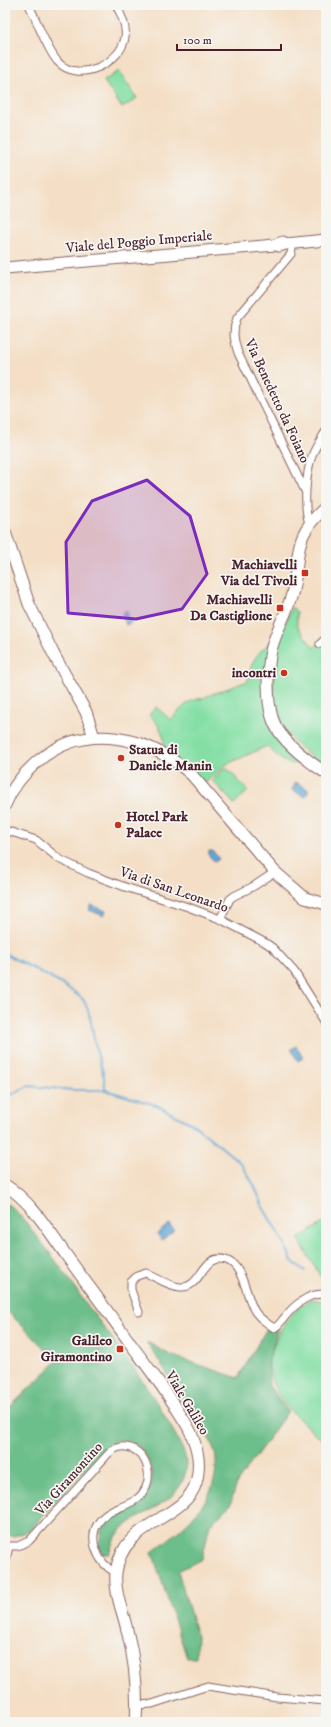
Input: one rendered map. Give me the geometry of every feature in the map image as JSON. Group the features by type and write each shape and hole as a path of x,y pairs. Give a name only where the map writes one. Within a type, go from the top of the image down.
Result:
{"main road":[{"name":"Viale del Poggio Imperiale","path":"5,268 326,240"},
{"path":"326,507 309,523 299,544 295,584 292,597 271,651 268,686 273,721 282,736 312,764 326,773"},
{"path":"5,532 29,604 88,717 94,737"},
{"path":"5,805 11,792 29,769 57,748 75,740 94,737 129,741 155,749 176,762 190,774 275,872 305,898 326,904"},
{"name":"Viale Galileo","path":"5,1185 14,1191 42,1222 172,1401 191,1432 198,1452 200,1470 195,1485 187,1498 174,1509 140,1531 131,1540 124,1550 116,1573 118,1597 134,1659 137,1705 136,1722"}],"street":[{"path":"29,5 51,52 59,63 66,68 78,72 100,67 114,58 122,48 126,36 122,17 116,5"},
{"name":"Via Benedetto da Foiano","path":"285,244 291,254 237,318 233,336 238,353 306,493"},
{"path":"309,523 306,513 306,493 312,456 326,431"},
{"path":"320,644 326,638"},
{"name":"Via di San Leonardo","path":"5,830 36,840 59,859 88,873 125,887 181,904 220,919 273,948 294,971 326,1022"},
{"path":"220,919 230,899 254,886 275,872"},
{"path":"139,1312 131,1290 131,1282 137,1276 146,1273 176,1286 189,1286 194,1284 207,1264 214,1260 220,1259 231,1263 236,1268 240,1274 254,1311 261,1320 274,1328 279,1326 285,1316 300,1302 319,1294 326,1295"},
{"name":"Via Giramontino","path":"7,1545 18,1546 30,1541 109,1453 114,1449 127,1447 139,1453 145,1459 149,1476 148,1483 140,1497 102,1518 94,1537 96,1551 99,1558 107,1567 116,1573"},
{"path":"5,1566 7,1545"},
{"path":"137,1705 152,1704 208,1686 277,1697 326,1701"}],"highlighted area":[{"path":"147,480 190,516 207,574 182,609 136,619 68,613 66,542 92,501"}],"green space":[{"path":"119,71 137,98 122,108 104,81"},
{"path":"292,607 297,612 297,626 314,648 326,637 326,769 297,745 277,723 273,708 273,655"},
{"path":"271,643 269,718 305,760 299,763 288,763 267,746 225,765 203,785 164,751 164,740 161,731 149,715 156,707 171,720 181,708 190,702 248,681 250,669 258,654"},
{"path":"226,767 248,791 234,804 212,780"},
{"path":"5,1202 20,1215 44,1245 134,1368 160,1408 184,1453 186,1462 185,1474 175,1493 158,1506 129,1523 121,1530 109,1554 103,1554 99,1549 101,1530 104,1523 110,1517 127,1509 142,1499 146,1495 151,1485 151,1468 148,1459 137,1445 129,1441 121,1440 108,1445 29,1531 14,1536 5,1535 5,1412 57,1361 5,1309"},
{"path":"326,1221 326,1284 325,1284 298,1239"},
{"path":"311,1299 323,1301 326,1299 326,1443 297,1417 280,1397 273,1385 270,1373 269,1360 282,1328 295,1311"},
{"path":"270,1323 278,1328 268,1362 269,1386 288,1411 237,1483 230,1505 210,1524 202,1559 178,1571 197,1636 196,1658 187,1658 152,1552 186,1524 205,1501 215,1474 216,1457 211,1442 147,1342 170,1355 238,1378"}],"water":[{"path":"127,611 131,623 126,625 122,613"},
{"path":"296,782 309,790 305,797 292,790"},
{"path":"209,851 213,851 219,859 215,862 208,855"},
{"path":"91,905 106,911 104,916 89,910"},
{"path":"296,1046 303,1058 298,1061 291,1049"},
{"path":"169,1224 174,1230 162,1240 157,1234"}],"waterway":[{"path":"5,954 60,983 84,1001 90,1018 103,1074 105,1090"},
{"path":"5,1096 18,1092 28,1086 74,1090 105,1090 156,1105 194,1125 241,1163 255,1187 264,1209 284,1243 292,1261 305,1271"}],"place":[{"name":"Machiavelli Via del Tivoli","path":"305,573"},
{"name":"Machiavelli Da Castiglione","path":"280,608"},
{"name":"incontri","path":"284,673"},
{"name":"Statua di Daniele Manin","path":"121,758"},
{"name":"Hotel Park Palace","path":"118,825"},
{"name":"Galileo Giramontino","path":"120,1349"}]}
